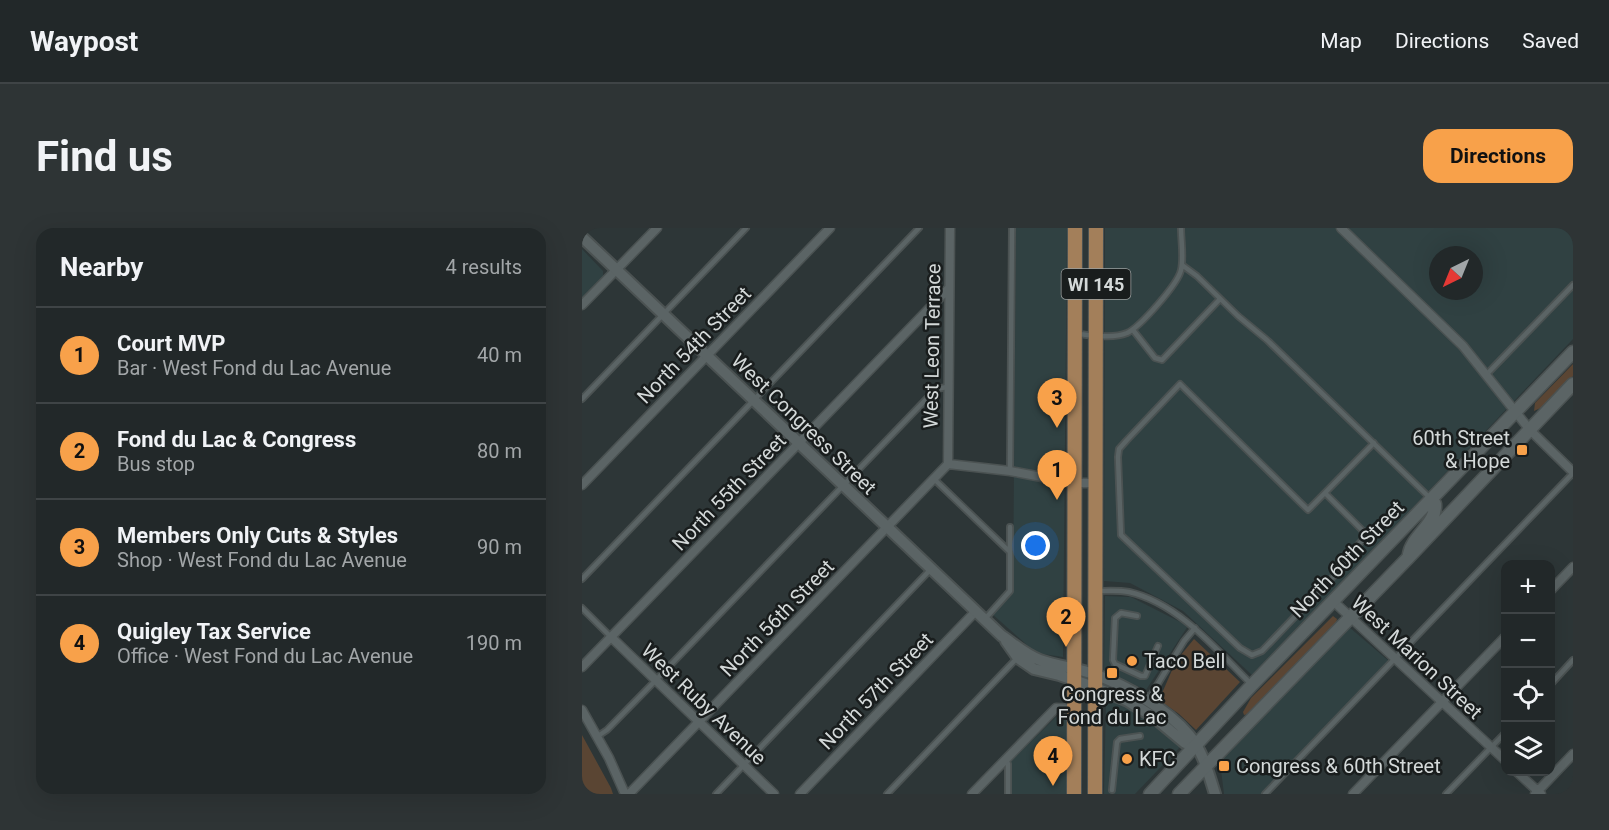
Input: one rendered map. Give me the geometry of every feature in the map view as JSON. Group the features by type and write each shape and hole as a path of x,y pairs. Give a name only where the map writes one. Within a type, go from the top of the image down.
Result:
{"main road":[{"name":"WI 145","path":"1074,794 1075,228"},
{"name":"WI 145","path":"1095,794 1096,228"},
{"name":"North 60th Street","path":"1150,794 1573,352"},
{"path":"1179,794 1351,618 1573,384"},
{"path":"1408,558 1413,542 1435,514 1436,504 1431,499"}],"street":[{"path":"582,305 657,228"},
{"name":"North 54th Street","path":"582,485 830,228"},
{"name":"West Leon Terrace","path":"948,464 950,228"},
{"path":"1341,228 1464,346 1530,430 1573,472"},
{"name":"West Congress Street","path":"582,237 1021,654 1034,669 1074,674 1095,680 1176,723 1190,736 1196,746 1215,794"},
{"name":"North 55th Street","path":"582,667 949,288"},
{"path":"948,464 1011,471 1073,483 1095,483"},
{"name":"North 56th Street","path":"627,794 699,723 948,464"},
{"path":"1555,586 1573,567"},
{"name":"West Marion Street","path":"1333,601 1501,756"},
{"name":"North 57th Street","path":"800,794 975,612"},
{"name":"West Ruby Avenue","path":"611,637 774,794"},
{"path":"1353,794 1501,641"},
{"path":"972,794 1056,708 1074,709"},
{"path":"582,710 598,736 627,794"},
{"path":"1522,776 1538,793 1573,754"}],"lane":[{"path":"582,399 746,228"},
{"path":"582,579 919,228"},
{"path":"1011,471 1012,228"},
{"path":"1076,334 1114,336 1133,330 1176,282 1182,265 1181,228"},
{"path":"1182,265 1268,339 1431,499"},
{"path":"1486,375 1573,285"},
{"path":"1133,330 1155,358 1162,360 1220,299"},
{"path":"1325,493 1367,535 1358,545 1353,556 1262,651 1252,655 1240,648 1121,535 1119,449 1180,384 1308,510 1374,442"},
{"path":"598,736 607,730 844,487 936,389 947,387"},
{"path":"1265,794 1573,472"},
{"path":"933,479 1010,552"},
{"path":"984,620 1010,591 1010,527"},
{"path":"717,794 931,570"},
{"path":"1095,591 1116,590 1139,594 1181,616 1252,685"},
{"path":"582,608 611,637"},
{"path":"1137,616 1121,613 1114,618 1113,660 1115,664 1144,676 1158,646"},
{"path":"1145,705 1184,641 1195,628"},
{"path":"887,794 1021,654"},
{"path":"1555,680 1573,660"},
{"path":"1112,790 1117,742 1120,739 1140,736"},
{"path":"1446,794 1501,737"},
{"path":"1006,760 1008,794"}],"shaded area":[{"path":"1016,228 1067,228 1063,657 1036,653 991,613 1013,590"},
{"path":"1105,228 1573,228 1573,339 1253,676 1183,611 1130,583 1104,581"},
{"path":"582,249 603,271 603,276 582,298"},
{"path":"1573,364 1573,376 1545,406 1534,411 1535,403"},
{"path":"1105,596 1131,597 1188,626 1146,690 1104,671"},
{"path":"1333,616 1337,619 1336,623 1248,714 1244,715 1243,712 1251,698"},
{"path":"1349,627 1390,662 1265,794 1224,794 1220,762"},
{"path":"1194,639 1240,682 1196,730 1159,700 1176,661"},
{"path":"1106,699 1123,703 1159,728 1180,747 1135,794 1104,794"},
{"path":"1060,713 1066,719 1066,794 1008,794 1008,764"},
{"path":"582,735 611,788 613,794 582,794"}],"place":[{"name":"Members Only Cuts & Styles","path":"1057,428"},
{"name":"60th Street & Hope","path":"1522,450"},
{"name":"Court MVP","path":"1057,500"},
{"name":"Fond du Lac & Congress","path":"1066,647"},
{"name":"Taco Bell","path":"1132,661"},
{"name":"Congress & Fond du Lac","path":"1112,673"},
{"name":"KFC","path":"1127,759"},
{"name":"Congress & 60th Street","path":"1224,766"},
{"name":"Quigley Tax Service","path":"1053,786"}]}
